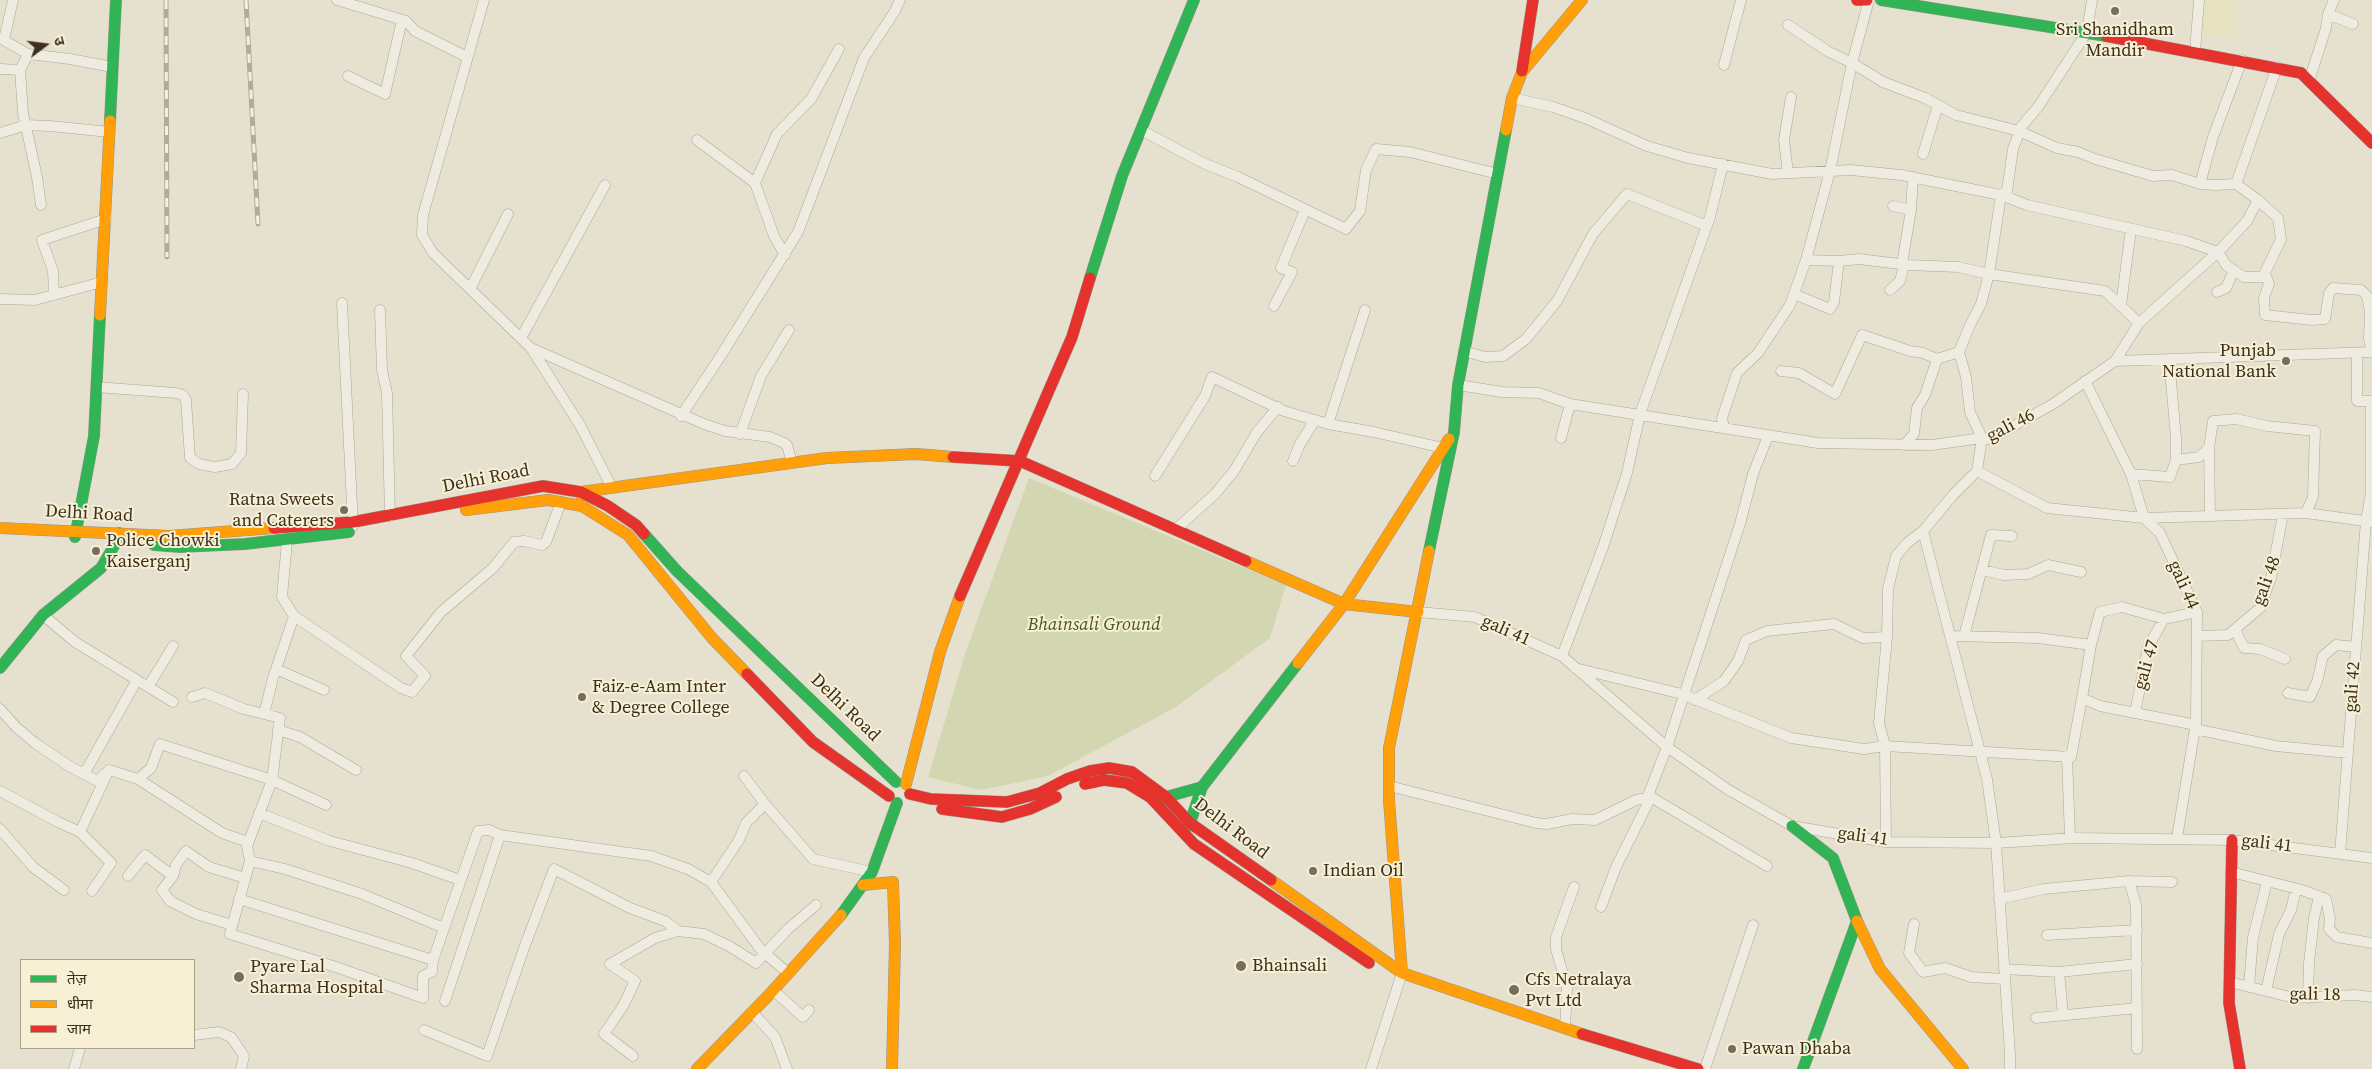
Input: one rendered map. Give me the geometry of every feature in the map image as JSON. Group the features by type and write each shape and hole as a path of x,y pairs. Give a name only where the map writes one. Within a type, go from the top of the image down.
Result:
{"main road":[{"path":"76,534 94,436 116,0"},
{"path":"697,1069 847,909 872,872 901,794 940,652 962,590 1020,461 1072,337 1122,176 1194,0"},
{"path":"1401,977 1389,786 1389,748 1454,432 1458,385 1464,351 1512,98 1522,72 1533,0"},
{"path":"1522,72 1582,0"},
{"path":"1857,0 1868,0"},
{"path":"1881,0 2086,32 2277,66 2300,72 2372,143"},
{"path":"1186,827 1202,787 1344,604 1454,432"},
{"path":"582,506 581,492 827,458 916,454 1020,461 1344,604 1418,612"},
{"name":"Delhi Road","path":"0,528 118,537 180,547 217,546 287,541 353,527 390,516 509,491 544,486 581,492 608,506 636,526 677,571 901,794 919,806 1002,817 1037,806 1079,786 1104,780 1128,783 1161,801 1186,827 1401,977"},
{"path":"353,527 538,501 561,502 582,506 628,535 712,638 813,742 901,794"},
{"name":"Delhi Road","path":"118,537 353,527"},
{"path":"216,532 217,546"},
{"name":"Delhi Road","path":"0,533 76,534"},
{"path":"0,668 42,615 101,568 118,537"},
{"path":"1161,801 1202,787"},
{"path":"1792,826 1833,858 1858,921 1880,969 1963,1069"},
{"path":"2232,840 2230,1003 2240,1069"},
{"path":"863,885 893,882 895,944 892,1069"},
{"path":"1803,1069 1858,921"},
{"path":"1401,977 1698,1069"},
{"path":"1401,977 1659,1069"}],"street":[{"path":"13,0 2,39 28,54 70,58 112,67"},
{"path":"337,0 406,21 415,31 467,57"},
{"path":"484,0 423,215 422,235 433,253 530,348 580,425 612,488"},
{"path":"680,416 798,232 864,58 895,11 900,0"},
{"path":"1724,64 1741,0"},
{"path":"1724,428 1722,418 1737,373 1758,352 1790,305 1806,260 1830,171 1852,63 1868,0"},
{"path":"1458,385 1502,392 1540,393 1570,404 1818,443 1932,445 1982,438 1970,412 1966,378 1959,352 1981,304 1989,274 2001,195 2007,191 2013,149 2019,131 2038,107 2086,32 2092,0"},
{"path":"2194,52 2199,0"},
{"path":"2309,81 2326,28 2328,14 2334,0"},
{"path":"2328,14 2353,24"},
{"path":"348,76 384,94 402,20"},
{"path":"1512,98 1553,107 1585,118 1647,146 1688,158 1772,174 1851,170 1913,177 2001,195 2027,205 2186,241 2218,252 2227,266 2244,277 2263,277 2281,239 2278,218 2236,184 2200,184 2172,175 2153,176 2078,152 2057,148 2019,131 1956,115 1938,105 1884,82 1829,52 1788,25"},
{"path":"755,183 777,134 811,99 839,49"},
{"path":"28,54 20,70 26,125 41,205"},
{"path":"2200,184 2213,137 2242,60"},
{"path":"2236,184 2277,66"},
{"path":"0,69 20,70"},
{"path":"1788,173 1784,140 1791,97"},
{"path":"1923,154 1938,105"},
{"path":"0,133 26,125 109,132"},
{"path":"1141,130 1203,164 1238,177 1346,229 1360,211 1366,170 1376,149 1410,152 1498,174"},
{"path":"697,140 755,183 774,236 785,255"},
{"path":"1562,656 1604,548 1627,473 1640,414 1707,226 1723,164"},
{"path":"1890,290 1900,282 1911,210 1913,177"},
{"path":"521,338 605,185"},
{"path":"1464,351 1485,357 1503,356 1526,340 1557,301 1594,234 1627,194 1707,226"},
{"path":"2115,361 2139,323 2218,252 2247,221 2258,200"},
{"path":"1893,206 1911,210"},
{"path":"1274,306 1292,272 1281,268 1305,210"},
{"path":"470,289 508,214"},
{"path":"54,295 53,271 42,240 106,219"},
{"path":"2121,305 2131,229"},
{"path":"1806,260 1839,261 1859,259 1958,267 1989,274 2105,291 2139,323"},
{"path":"1794,294 1830,309 1834,302 1839,261"},
{"path":"2217,292 2226,288 2234,270"},
{"path":"2115,361 2372,353 2369,339 2370,312 2367,296 2361,290 2333,288 2329,293 2325,318 2312,320 2265,316 2264,298 2269,284 2264,273"},
{"path":"0,299 35,300 102,282"},
{"path":"342,303 353,527"},
{"path":"380,310 382,370 387,393 390,516"},
{"path":"1328,424 1365,310"},
{"path":"740,434 761,376 788,330"},
{"path":"1781,371 1799,373 1835,394 1862,335 1937,359 1959,352"},
{"path":"530,348 680,416 740,434 770,437 782,442 787,445 792,463"},
{"name":"gali 42","path":"2340,853 2356,647 2371,493 2371,401 2357,401 2358,353"},
{"path":"1904,445 1914,434 1917,408 1925,395 1937,359"},
{"path":"2131,474 2170,477 2176,460 2176,438 2169,359"},
{"name":"gali 46","path":"1977,471 1982,438 1990,439 2053,404 2115,361"},
{"path":"1155,476 1202,402 1212,377 1278,407 1328,424 1374,432 1443,448"},
{"name":"gali 44","path":"2085,381 2131,474 2144,518 2160,533 2197,612 2195,727 2177,838"},
{"path":"96,387 176,392 183,396 186,400 190,458 198,464 215,467 232,464 241,453 243,394"},
{"path":"1561,438 1570,404"},
{"path":"1175,530 1215,494 1234,471 1257,432 1278,407"},
{"path":"2210,516 2209,448 2213,421 2236,419 2267,426 2315,431 2313,496 2306,513"},
{"path":"1293,461 1300,444 1315,420"},
{"path":"1601,907 1616,867 1651,797 1649,793 1667,747 1682,694 1740,524 1753,474 1768,436"},
{"path":"2176,460 2199,457 2209,448"},
{"path":"1886,842 1885,746 1879,723 1887,638 1888,589 1896,556 1923,532 1952,495 1977,471 2047,508 2144,518 2306,513 2369,521"},
{"path":"287,541 282,597 294,616 401,688 412,692 425,676 406,656 441,612 493,568 514,542 524,541 542,545 546,542 561,502"},
{"name":"gali 48","path":"2197,636 2228,635 2260,608 2273,570 2284,514"},
{"path":"1923,532 1987,779 1996,843 2010,1069"},
{"path":"1964,636 1991,535 2012,536"},
{"path":"1982,570 2004,575 2028,574 2048,565 2081,572"},
{"path":"1574,668 1647,684 1682,694 1792,738 1864,749 1885,746 2071,757 2091,645 2100,612 2122,607 2164,619 2197,612"},
{"name":"gali 41","path":"1418,612 1475,617 1562,656 1667,747 1727,789 1792,826 1886,842 1996,843 2070,838 2177,838 2232,840 2372,858"},
{"path":"42,615 75,642 173,702"},
{"path":"264,714 276,669 294,616"},
{"name":"gali 47","path":"2135,713 2148,647 2164,619"},
{"path":"1695,700 1724,681 1738,661 1746,640 1768,631 1834,624 1863,638 1887,638"},
{"path":"2235,629 2244,648 2260,650 2285,659"},
{"path":"1950,636 2038,638 2091,645"},
{"path":"2288,693 2310,697 2317,682 2323,656 2336,645 2356,647"},
{"path":"148,687 173,646"},
{"path":"276,669 324,690"},
{"path":"84,774 137,680"},
{"path":"192,697 206,693 244,709 280,718 272,780 246,846 250,861 230,934 336,966 422,998 423,976 432,972 433,960 478,831 489,830 500,835 651,856 688,869 711,882 766,954 788,973"},
{"path":"2082,698 2100,706 2276,746 2348,753"},
{"path":"0,709 16,728 35,743 84,774 97,781 108,770"},
{"path":"278,730 300,737 356,770"},
{"path":"138,779 151,768 160,744 272,780 326,805"},
{"path":"2067,756 2070,838"},
{"path":"108,770 138,779 222,833 248,842"},
{"path":"80,832 108,770"},
{"path":"744,776 765,804 813,859 872,872"},
{"path":"1389,786 1536,823 1547,824 1572,819 1595,820 1636,800 1651,797 1767,866"},
{"path":"0,790 80,832 111,863 92,891"},
{"path":"711,882 738,840 746,823 765,804"},
{"path":"259,813 330,841 412,863 460,880"},
{"path":"0,828 33,867 64,890"},
{"path":"445,1001 500,835"},
{"path":"232,924 196,914 170,901 162,890 173,876 176,865 186,851 209,867 245,878"},
{"path":"128,876 145,855 173,876"},
{"path":"250,861 285,869 362,894 444,928"},
{"path":"424,1030 487,1056 524,948 554,869 630,908 665,922 678,931"},
{"path":"2231,872 2326,899 2330,919 2329,929 2337,937 2372,943"},
{"path":"1999,899 2044,889 2129,881 2172,882"},
{"path":"2129,881 2136,905 2137,1050"},
{"path":"2248,986 2253,937 2267,882"},
{"path":"1565,1028 1567,988 1556,949 1556,937 1574,887"},
{"path":"2266,991 2278,934 2292,910 2296,889"},
{"path":"2308,998 2309,962 2314,918 2319,896"},
{"path":"240,899 433,960"},
{"path":"633,1056 604,1034 623,1006 635,981 610,964 655,938 678,931 704,934 729,946 756,963 788,929 816,905"},
{"path":"1914,924 1909,953 1923,972 1945,968 1971,977 2059,972 2137,964"},
{"path":"1705,1069 1754,925"},
{"path":"2047,935 2137,930"},
{"path":"2059,972 2063,1016"},
{"path":"1371,1069 1401,977"},
{"name":"gali 18","path":"2230,982 2294,998 2354,995 2372,997"},
{"path":"773,990 803,1016 809,1010"},
{"path":"2036,1018 2137,1008"},
{"path":"752,1012 775,1037 787,1069"},
{"path":"195,1035 219,1032 231,1037 244,1056 241,1069"},
{"path":"74,1069 80,1049"}],"shaded area":[{"path":"2205,0 2239,0 2231,36 2200,37"}],"green space":[{"name":"Bhainsali Ground","path":"1029,478 1286,585 1270,638 1176,707 1048,776 981,790 928,777 965,654"}],"railway":[{"path":"166,0 167,257"},
{"path":"246,0 258,224"}],"traffic: fast":[{"path":"110,121 116,0"},
{"path":"1090,278 1122,176 1194,0"},
{"path":"1881,0 2106,36"},
{"path":"1429,551 1454,432 1458,385 1506,130"},
{"path":"75,537 94,436 100,315"},
{"path":"154,545 180,547 245,544 349,532"},
{"path":"0,668 43,615 101,568 117,541 119,533"},
{"path":"644,534 677,571 896,782"},
{"path":"1185,829 1190,823 1202,787 1298,663"},
{"path":"1160,802 1166,797 1202,787"},
{"path":"841,915 872,872 897,803"},
{"path":"1792,826 1833,858 1857,921 1803,1069"}],"traffic: slow":[{"path":"1506,130 1512,98 1522,72 1582,0"},
{"path":"100,315 110,121"},
{"path":"1298,663 1344,604 1449,439"},
{"path":"581,495 581,492 827,458 916,454 953,457"},
{"path":"466,510 548,500 582,506 628,535 712,638 747,674"},
{"path":"0,528 169,536 274,528"},
{"path":"1402,973 1389,800 1389,748 1429,551"},
{"path":"1246,561 1344,604 1418,612"},
{"path":"906,784 940,652 960,596"},
{"path":"1271,880 1402,973 1582,1034"},
{"path":"863,885 893,882 895,944 892,1069"},
{"path":"697,1069 767,997 841,915"},
{"path":"1857,921 1880,969 1963,1069"}],"traffic: jam":[{"path":"1522,71 1533,0"},
{"path":"1857,0 1867,0"},
{"path":"2106,36 2301,73 2372,143"},
{"path":"960,596 1072,337 1090,278"},
{"path":"953,457 1020,461 1246,561"},
{"path":"274,528 353,522 543,486 581,492 608,506 636,525 644,534"},
{"path":"747,674 813,742 889,796"},
{"path":"910,794 931,799 1007,802 1040,793 1067,779 1090,771 1109,768 1132,772 1166,797 1190,823 1271,880"},
{"path":"1085,784 1104,780 1127,783 1150,797 1194,844 1369,963"},
{"path":"942,809 1002,817 1030,809 1056,797"},
{"path":"2232,840 2229,1003 2240,1069"},
{"path":"1582,1034 1698,1069"}],"place":[{"name":"Sri Shanidham Mandir","path":"2115,11"},
{"name":"Punjab National Bank","path":"2286,361"},
{"name":"Ratna Sweets and Caterers","path":"344,510"},
{"name":"Police Chowki Kaiserganj","path":"96,551"},
{"name":"Faiz-e-Aam Inter & Degree College","path":"582,697"},
{"name":"Indian Oil","path":"1313,871"},
{"name":"Bhainsali","path":"1241,966"},
{"name":"Pyare Lal Sharma Hospital","path":"239,977"},
{"name":"Cfs Netralaya Pvt Ltd","path":"1514,990"},
{"name":"Pawan Dhaba","path":"1732,1049"}]}
